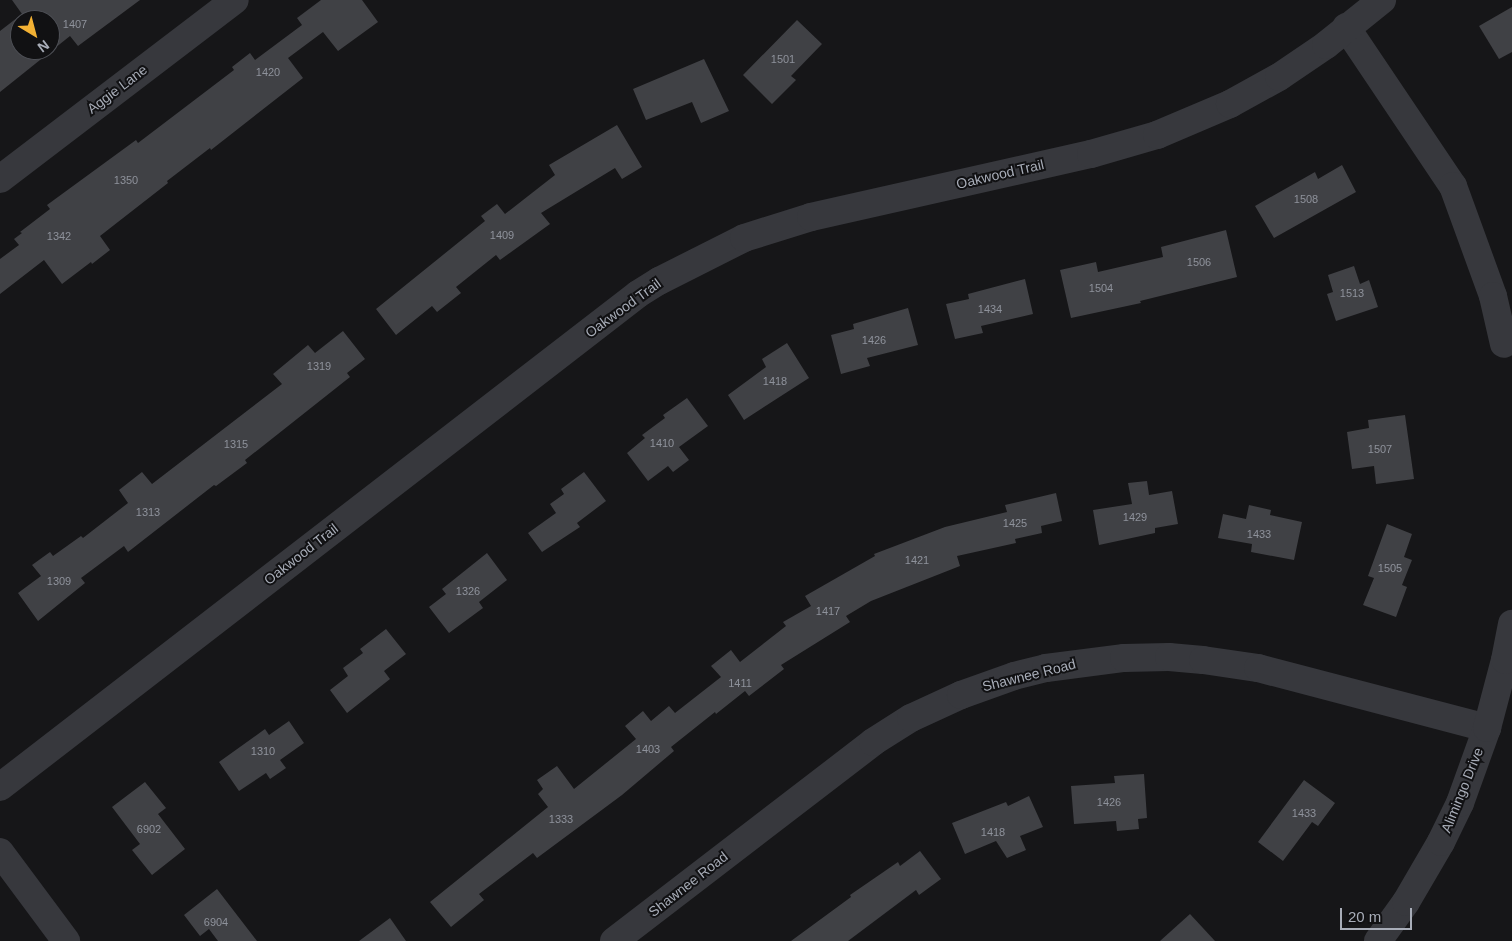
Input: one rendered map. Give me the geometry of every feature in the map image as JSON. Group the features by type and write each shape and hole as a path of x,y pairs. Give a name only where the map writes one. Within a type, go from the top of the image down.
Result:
{"street":[{"name":"Aggie Lane","path":"0,179 235,0"},
{"name":"Oakwood Trail","path":"0,787 623,306 659,281 744,238 811,217 1091,154 1156,135 1230,104 1279,76 1326,44 1382,0"},
{"path":"1346,27 1453,186 1494,296 1504,344"},
{"name":"Alimingo Drive","path":"1378,941 1406,902 1441,842 1460,803 1487,728 1505,660 1512,624"},
{"name":"Shawnee Road","path":"614,941 873,742 911,718 962,695 998,681 1046,668 1124,658 1169,657 1203,660 1258,668 1487,728"},
{"path":"0,852 66,941"}],"building":[{"path":"12,0 140,0 78,46 70,36 60,44 60,10 19,10"},
{"path":"321,0 362,0 378,22 338,51 323,32 288,58 303,78 211,150 210,148 167,181 168,183 100,236 110,250 92,264 91,262 62,284 44,260 0,294 0,259 19,245 14,239 22,233 20,232 50,209 47,205 136,140 138,143 234,70 232,67 250,53 255,60 302,25 297,18"},
{"path":"1512,7 1512,52 1499,59 1479,26"},
{"path":"797,20 822,44 791,76 796,80 772,104 743,75"},
{"path":"10,23 10,60 40,60 0,92 0,31"},
{"path":"704,59 729,111 701,123 692,102 646,120 633,89"},
{"path":"617,125 642,167 622,179 615,168 541,213 550,224 500,260 496,255 456,287 461,293 437,312 432,306 396,335 376,309 485,221 481,216 497,204 505,214 555,175 549,165"},
{"path":"1342,165 1356,192 1274,238 1255,206 1315,172 1318,179"},
{"path":"1226,230 1237,277 1140,301 1141,303 1071,318 1060,270 1096,262 1098,272 1163,257 1161,247"},
{"path":"1354,266 1360,284 1369,280 1378,307 1336,321 1327,294 1333,292 1328,275"},
{"path":"1025,279 1033,314 981,326 983,333 955,339 946,304 969,299 968,294"},
{"path":"908,308 918,345 867,358 870,366 841,374 831,335 854,329 853,324"},
{"path":"343,331 365,359 347,373 350,377 245,460 247,463 216,486 214,485 128,552 124,546 81,578 85,583 38,621 18,593 41,576 32,565 50,552 53,556 81,536 83,538 128,503 119,490 142,472 152,484 282,384 273,374 308,345 315,353"},
{"path":"787,343 809,378 744,420 728,395 766,367 762,359"},
{"path":"687,398 708,426 679,447 689,460 673,472 668,466 648,481 627,453 645,438 642,435 665,418 663,415"},
{"path":"1405,415 1414,479 1376,484 1374,466 1352,469 1347,432 1369,428 1368,420"},
{"path":"584,472 606,501 577,523 580,527 542,552 528,533 556,513 550,504 564,494 561,489"},
{"path":"1147,481 1149,495 1172,491 1178,524 1155,528 1155,533 1099,545 1093,510 1132,504 1128,483"},
{"path":"1056,493 1062,521 1041,526 1042,533 1015,539 1016,543 957,556 960,566 871,601 846,616 850,622 781,665 784,669 749,696 745,691 716,714 715,712 671,747 674,751 622,795 537,858 533,853 479,894 484,900 451,927 430,902 548,807 538,794 543,789 537,780 557,766 574,789 636,739 625,726 643,711 651,721 669,706 675,713 721,677 711,666 731,650 740,662 786,626 783,622 811,606 805,596 875,556 874,554 945,527 1007,512 1005,505"},
{"path":"1249,505 1271,510 1270,515 1302,522 1294,560 1251,552 1252,544 1218,538 1223,514 1246,519"},
{"path":"1387,524 1412,534 1404,557 1412,560 1402,585 1407,587 1396,617 1363,605 1374,578 1368,576"},
{"path":"487,553 507,580 479,602 483,608 449,633 429,607 446,594 442,589"},
{"path":"386,629 406,654 384,671 390,679 347,713 330,690 348,676 343,668 363,653 360,649"},
{"path":"289,721 304,743 280,760 286,768 270,779 266,773 239,791 219,762 265,729 269,735"},
{"path":"1144,774 1147,818 1138,819 1139,829 1117,831 1116,821 1074,824 1071,786 1115,783 1114,776"},
{"path":"1304,780 1335,803 1318,826 1312,822 1283,861 1258,842"},
{"path":"145,782 166,808 158,814 185,849 152,875 132,850 140,844 112,807"},
{"path":"1029,796 1043,827 1020,836 1026,850 1007,858 996,841 965,854 952,823 1006,802 1008,806"},
{"path":"920,851 941,879 919,895 916,890 848,941 791,941 851,897 850,895 898,862 900,866"},
{"path":"217,889 257,941 218,941 209,929 200,936 184,915"},
{"path":"1190,914 1215,941 1160,941"},
{"path":"390,918 406,941 359,941"}]}
